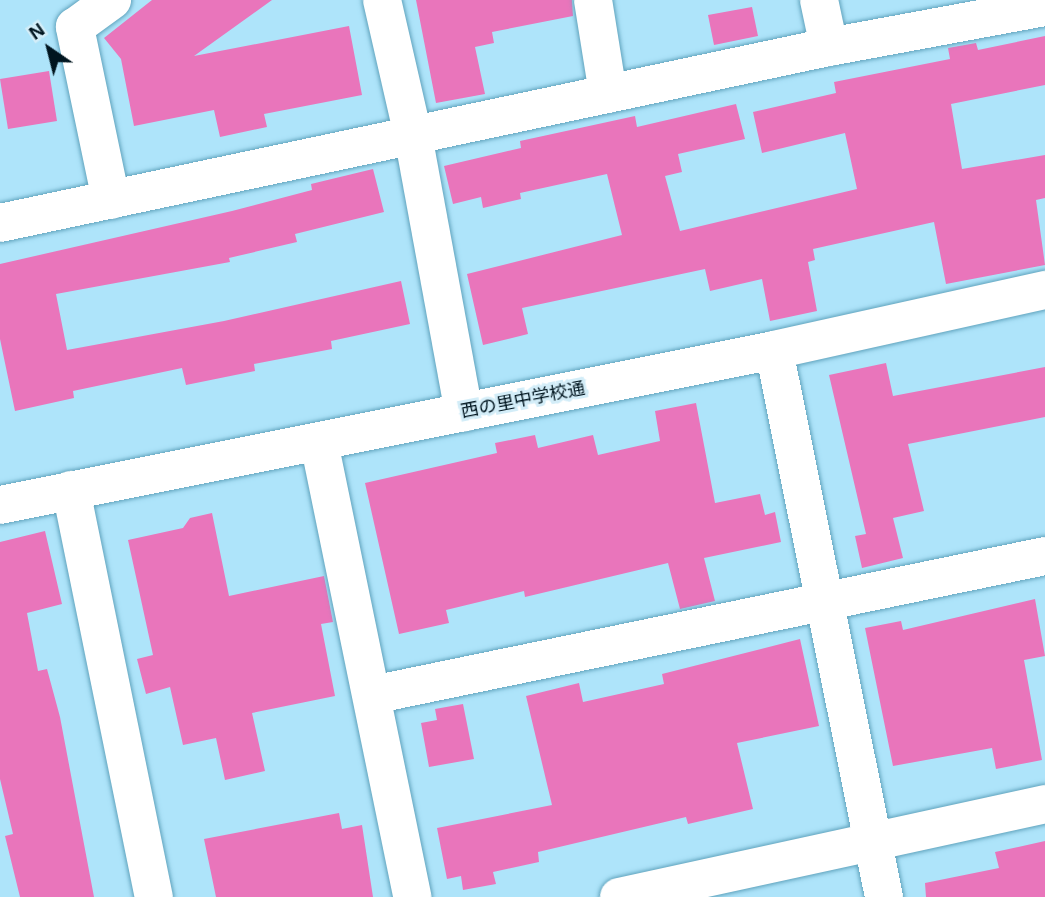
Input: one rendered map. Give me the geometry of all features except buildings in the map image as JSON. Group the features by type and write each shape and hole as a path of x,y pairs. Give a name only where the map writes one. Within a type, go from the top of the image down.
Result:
{"street":[{"path":"111,200 75,27 112,0"},
{"path":"382,0 414,135 464,412"},
{"path":"593,0 608,93"},
{"path":"819,0 829,47"},
{"path":"0,223 829,47 1045,7"},
{"name":"西の里中学校通","path":"0,505 774,349 1045,290"},
{"path":"774,349 884,897"},
{"path":"319,442 412,897"},
{"path":"71,490 155,897"},
{"path":"372,695 1045,556"},
{"path":"619,897 1045,804"}]}
